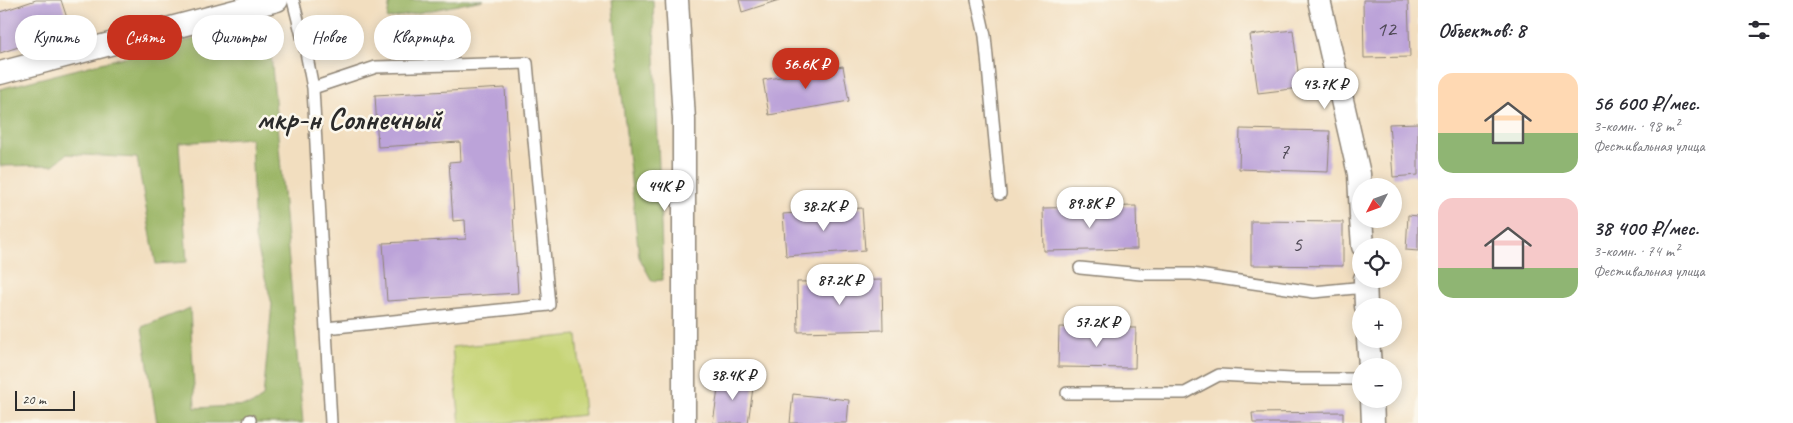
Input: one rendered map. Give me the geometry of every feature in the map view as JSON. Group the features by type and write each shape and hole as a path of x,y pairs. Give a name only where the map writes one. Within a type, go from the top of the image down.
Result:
{"street":[{"path":"0,73 277,0"},
{"path":"677,0 684,120 684,423"},
{"path":"1319,0 1359,178"},
{"path":"1372,408 1373,423"}],"lane":[{"path":"293,0 313,88 331,423"},
{"path":"977,0 985,36 1000,194"},
{"path":"313,88 376,67 527,63 549,305 326,328"},
{"path":"1080,268 1141,274 1192,274 1314,292 1365,291"},
{"path":"1067,393 1185,393 1219,375 1292,379 1352,379"}],"green space":[{"path":"390,0 483,0 407,15 388,15"},
{"path":"612,0 653,0 663,280 652,281 639,257"},
{"path":"192,40 192,60 271,60 303,423 157,423 142,327 190,308 195,408 251,405 263,397 272,304 255,239 251,138 179,143 187,262 156,264 137,158 67,154 53,165 0,166 0,89 113,60 182,60 182,42"},
{"path":"577,335 584,415 503,423 460,423 452,347"}],"building":[{"path":"36,0 61,0 66,15 15,15 15,48 0,53 0,12"},
{"path":"739,0 779,0 742,12"},
{"path":"1363,0 1408,0 1410,57 1364,58"},
{"path":"1293,30 1300,88 1258,93 1250,35"},
{"path":"843,66 849,101 769,115 763,80"},
{"path":"505,88 518,293 387,301 383,243 466,239 465,220 453,221 449,162 461,161 460,142 378,147 375,95"},
{"path":"1418,123 1418,175 1393,177 1389,124"},
{"path":"1240,129 1330,131 1328,172 1239,169"},
{"path":"1136,206 1137,249 1044,251 1043,208"},
{"path":"862,208 865,250 786,256 783,214"},
{"path":"1408,215 1418,216 1418,251 1406,250"},
{"path":"1251,221 1343,222 1343,266 1251,265"},
{"path":"882,280 883,330 798,332 797,282"},
{"path":"1059,327 1136,328 1135,368 1058,367"},
{"path":"720,376 754,381 748,423 713,423"},
{"path":"793,394 849,400 847,423 790,423"},
{"path":"1343,412 1343,423 1253,423 1252,413"}],"district":[{"name":"мкр-н Солнечный","path":"349,119"}]}
